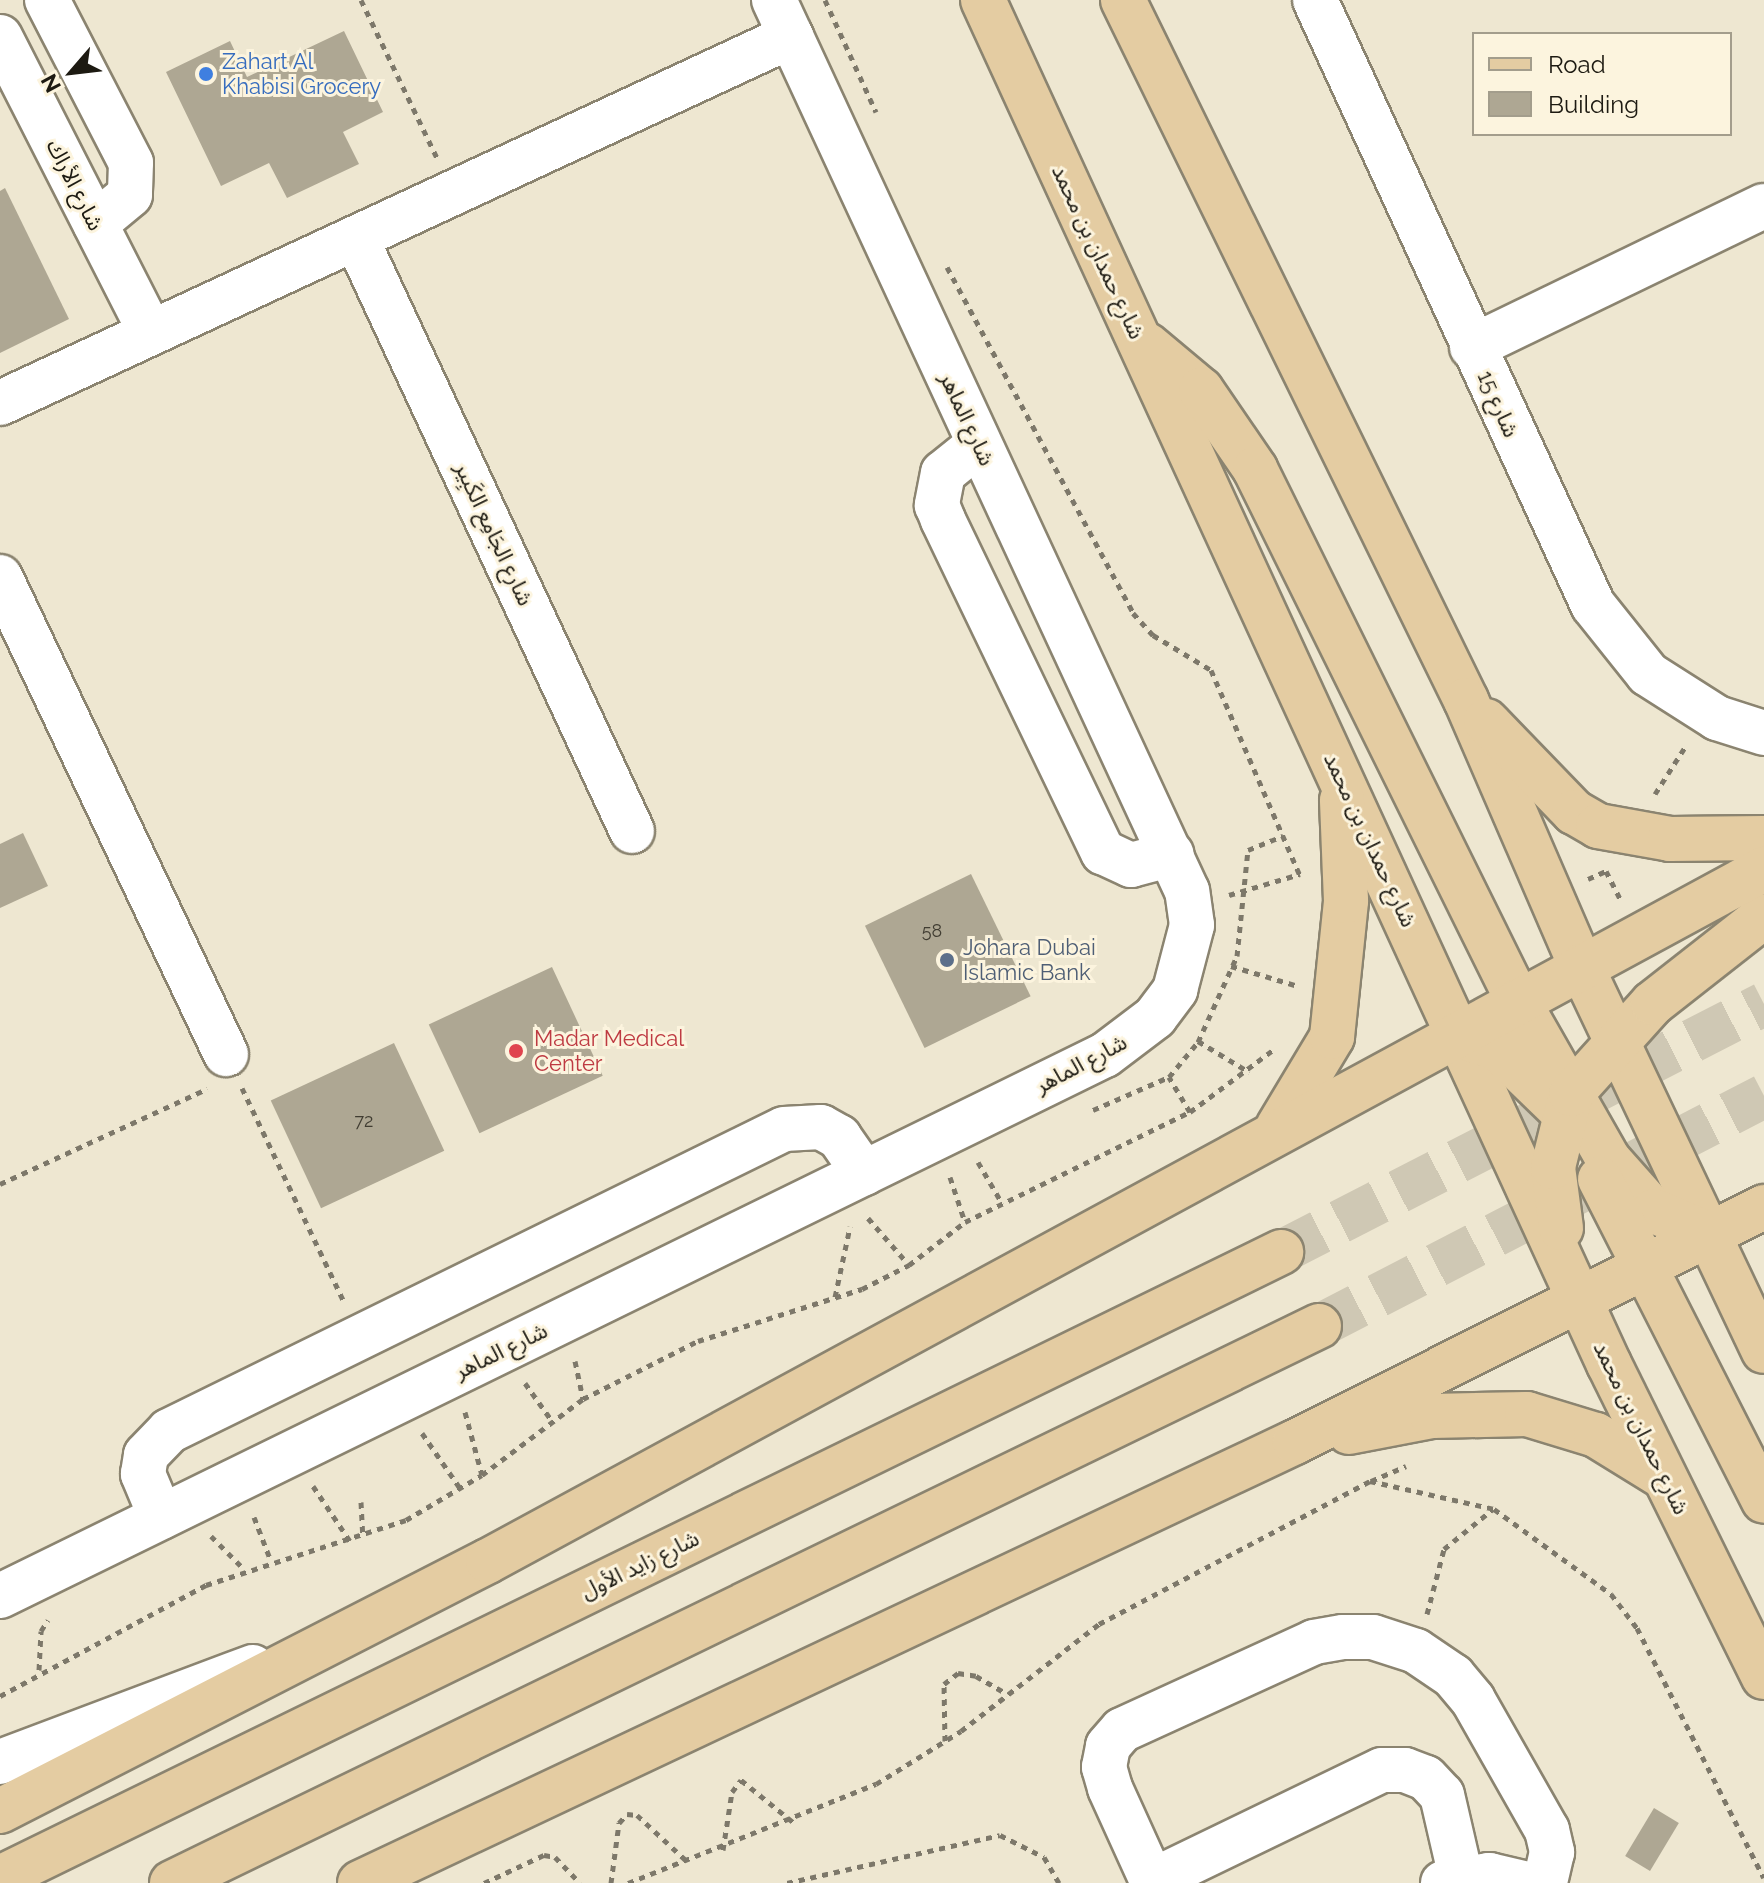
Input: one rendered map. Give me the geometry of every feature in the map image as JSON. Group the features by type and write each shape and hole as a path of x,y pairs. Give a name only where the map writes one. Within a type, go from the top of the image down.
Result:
{"main road":[{"name":"شارع حمدان بن محمد","path":"983,0 1579,1299 1764,1677"},
{"path":"1123,0 1466,700 1581,966 1764,1351"},
{"path":"1139,339 1201,390 1234,433 1764,1501"},
{"path":"1466,700 1562,801 1598,826 1670,839 1764,838"},
{"path":"1276,1131 1332,1037 1346,901 1341,777"},
{"path":"0,1811 733,1430 1638,934 1764,869"},
{"path":"1579,1299 1554,1196 1555,1141 1567,1104 1615,1039 1690,971 1764,916"},
{"path":"1457,1035 1497,1048 1567,1104 1631,1189 1654,1211 1708,1234"},
{"path":"360,1883 1295,1442 1764,1207"},
{"name":"شارع زايد الأول","path":"0,1878 1281,1252"},
{"path":"172,1883 1319,1326"},
{"path":"1295,1442 1432,1416 1527,1414 1596,1435 1664,1477"}],"street":[{"path":"47,0 131,163 130,195 95,224"},
{"name":"شارع 15","path":"1315,0 1569,562 1618,643 1684,701 1764,733"},
{"path":"0,403 453,192 782,18"},
{"name":"شارع الماهر","path":"0,1596 181,1522 864,1173 1105,1055 1155,1017 1187,959 1189,907 1172,854 782,18"},
{"name":"شارع الأراك","path":"0,37 151,333"},
{"path":"1472,347 1764,206"},
{"name":"شارع الجَامِع الكَبِير","path":"356,238 632,831"},
{"path":"979,444 943,473 937,505 943,520 1103,852 1131,865 1172,854"},
{"path":"0,577 231,1065"},
{"path":"181,1522 143,1474 155,1441 361,1336 784,1129 802,1124 830,1132 864,1173"},
{"path":"1525,1883 1452,1880 1442,1795 1426,1778 1405,1770 1382,1770 1153,1882 1104,1767 1108,1746 1122,1730 1314,1642 1373,1637 1416,1651 1453,1676 1473,1700 1537,1811 1552,1852 1545,1883"},
{"path":"0,1762 47,1742 319,1644"},
{"path":"0,1732 47,1742"}],"path":[{"path":"361,0 453,192"},
{"path":"825,0 883,129"},
{"path":"942,257 1133,613 1153,635 1211,670 1303,886"},
{"path":"1652,799 1681,746 1695,750"},
{"path":"1550,898 1606,871 1638,934"},
{"path":"1189,907 1300,874"},
{"path":"1187,959 1305,987"},
{"path":"1301,1001 1308,973"},
{"path":"1155,1017 1249,1072"},
{"path":"0,1696 244,1569 363,1537 460,1488 583,1399 698,1341 835,1297 909,1265 965,1222 1190,1112 1249,1072 1281,1039"},
{"path":"0,1184 231,1065 361,1336"},
{"path":"972,1153 1002,1203"},
{"path":"950,1164 950,1187 965,1222"},
{"path":"835,1297 849,1228 866,1216 909,1265"},
{"path":"572,1345 583,1399"},
{"path":"517,1373 552,1421"},
{"path":"462,1399 482,1475"},
{"path":"414,1423 460,1488"},
{"path":"306,1475 350,1541"},
{"path":"628,1883 723,1850 876,1784 945,1741 1099,1624 1370,1481 1494,1509 1578,1566 1637,1628 1764,1878"},
{"path":"361,1502 363,1537"},
{"path":"249,1503 271,1561"},
{"path":"1416,1651 1444,1549 1494,1509"},
{"path":"181,1522 244,1569"},
{"path":"945,1741 944,1684 958,1673 976,1676 1007,1694"},
{"path":"723,1850 732,1792 741,1780 793,1822"},
{"path":"611,1883 619,1823 627,1814 637,1815 688,1862"},
{"path":"787,1883 1000,1835 1044,1857 1059,1883"},
{"path":"484,1883 544,1855 555,1857 580,1883"}],"building":[{"path":"344,31 383,112 343,132 359,164 287,198 269,163 221,186 166,72 230,41 247,77"},
{"path":"5,188 69,319 0,353 0,191"},
{"path":"23,833 48,886 0,908 0,844"},
{"name":"Johara Dubai Islamic Bank","path":"971,874 1031,996 925,1048 865,926"},
{"name":"Madar Medical Center","path":"552,967 603,1076 479,1133 429,1024"},
{"path":"394,1043 444,1151 321,1208 271,1100"},
{"path":"1654,1808 1679,1823 1650,1871 1625,1856"}],"tunnel":[{"path":"1281,1252 1764,1004"},
{"path":"1319,1326 1764,1096"}],"place":[{"name":"Zahart Al Khabisi Grocery","path":"206,74"},
{"name":"Johara Dubai Islamic Bank","path":"947,960"},
{"name":"Madar Medical Center","path":"516,1051"}]}
